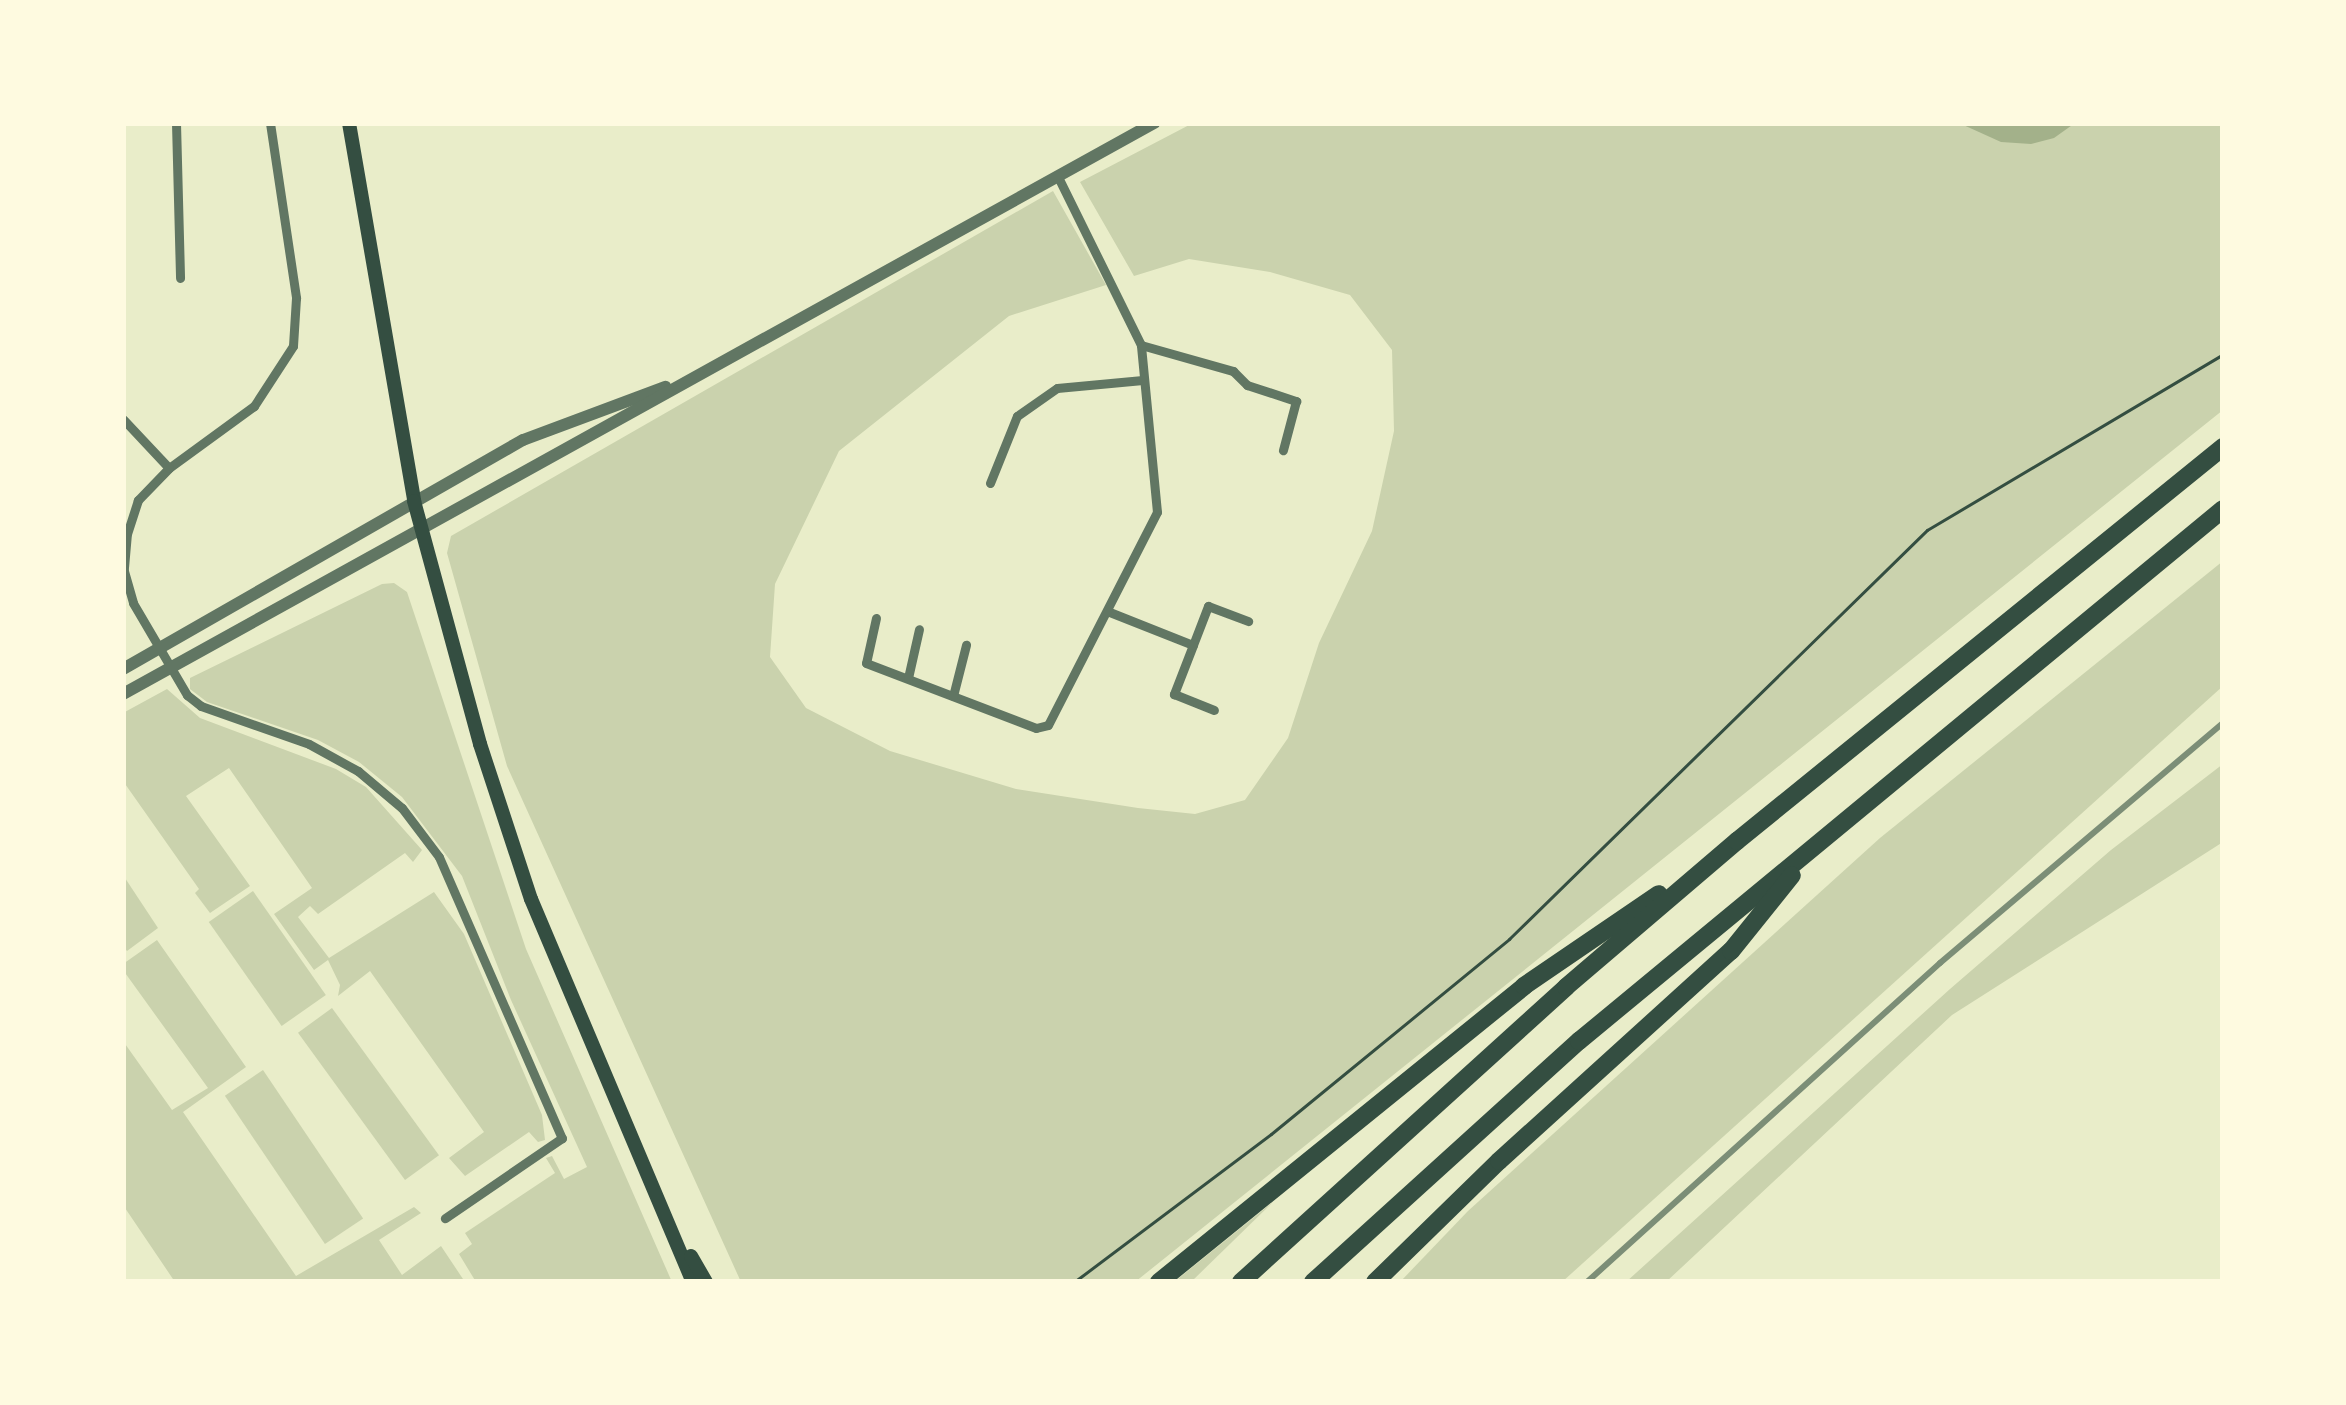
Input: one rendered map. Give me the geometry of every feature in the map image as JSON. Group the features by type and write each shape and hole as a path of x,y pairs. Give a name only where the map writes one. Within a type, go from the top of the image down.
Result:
{"highway":[{"path":"1241,1282 1566,987 1737,841 2223,447"},
{"path":"1312,1282 1579,1041 2223,509"},
{"path":"1159,1282 1524,986 1737,841"},
{"path":"1375,1282 1499,1161 1731,951 1818,842"}],"main road":[{"path":"349,123 413,501 480,744 531,898 676,1231 693,1282"},
{"path":"676,1231 706,1282"}],"street":[{"path":"176,123 180,278"},
{"path":"270,123 296,298 292,346 254,406 169,468 138,500 127,533 124,572 156,646 201,706 309,744 358,771 402,808 439,856 562,1138 445,1218"},
{"path":"123,694 605,432 677,384 1154,123"},
{"path":"876,618 866,663 1036,728 1048,725 1156,512 1141,345 1058,177"},
{"path":"1141,345 1233,370 1246,385 1296,400 1283,450"},
{"path":"990,483 1017,416 1057,388 1143,380"},
{"path":"123,669 523,440 600,407 677,384"},
{"path":"123,419 169,468"},
{"path":"1214,710 1174,694 1208,606 1248,621"},
{"path":"1107,611 1193,645"},
{"path":"908,678 920,629"},
{"path":"953,696 966,645"}],"path":[{"path":"1074,1282 1270,1134 1509,938 1927,530 2223,354"}],"shaded area":[{"path":"1193,123 2223,123 2223,410 1135,1282 741,1282 507,766 447,553 451,536 1053,191 1106,285 1009,316 839,451 775,584 770,657 806,708 890,751 1016,789 1195,814 1245,800 1288,738 1319,643 1372,531 1394,431 1392,350 1350,295 1270,272 1189,259 1134,276 1080,182"},
{"path":"1959,123 2075,123 2054,138 2031,144 2001,142"},
{"path":"2223,561 2223,686 1562,1282 1400,1282 1468,1211 1880,838"},
{"path":"394,583 407,592 526,949 672,1282 476,1282 459,1254 472,1244 465,1233 555,1173 546,1158 552,1156 564,1179 587,1167 511,1000 462,876 402,797 359,762 318,740 207,702 190,689 190,678 382,584"},
{"path":"167,689 200,718 336,769 366,787 422,850 413,862 405,853 318,914 310,906 298,917 329,958 434,892 464,934 542,1115 545,1140 538,1142 529,1132 465,1176 449,1158 484,1132 370,971 338,996 340,985 328,960 314,970 274,914 312,888 229,768 186,796 250,886 210,913 195,893 199,889 123,781 123,713"},
{"path":"2223,764 2223,842 1952,1015 1666,1282 1626,1282 1950,989 2111,850"},
{"path":"123,875 158,928 127,951 123,946"},
{"path":"253,891 326,995 282,1026 209,922"},
{"path":"157,940 246,1067 183,1112 296,1276 414,1207 421,1213 379,1240 402,1275 441,1246 465,1282 175,1282 123,1205 123,1041 172,1110 208,1088 123,970 123,964"},
{"path":"332,1008 439,1155 405,1180 298,1033"},
{"path":"263,1070 363,1218 325,1244 225,1096"},
{"path":"1273,1202 1191,1282 1174,1282"}],"railway":[{"path":"1587,1282 1940,963 2223,723"}]}
